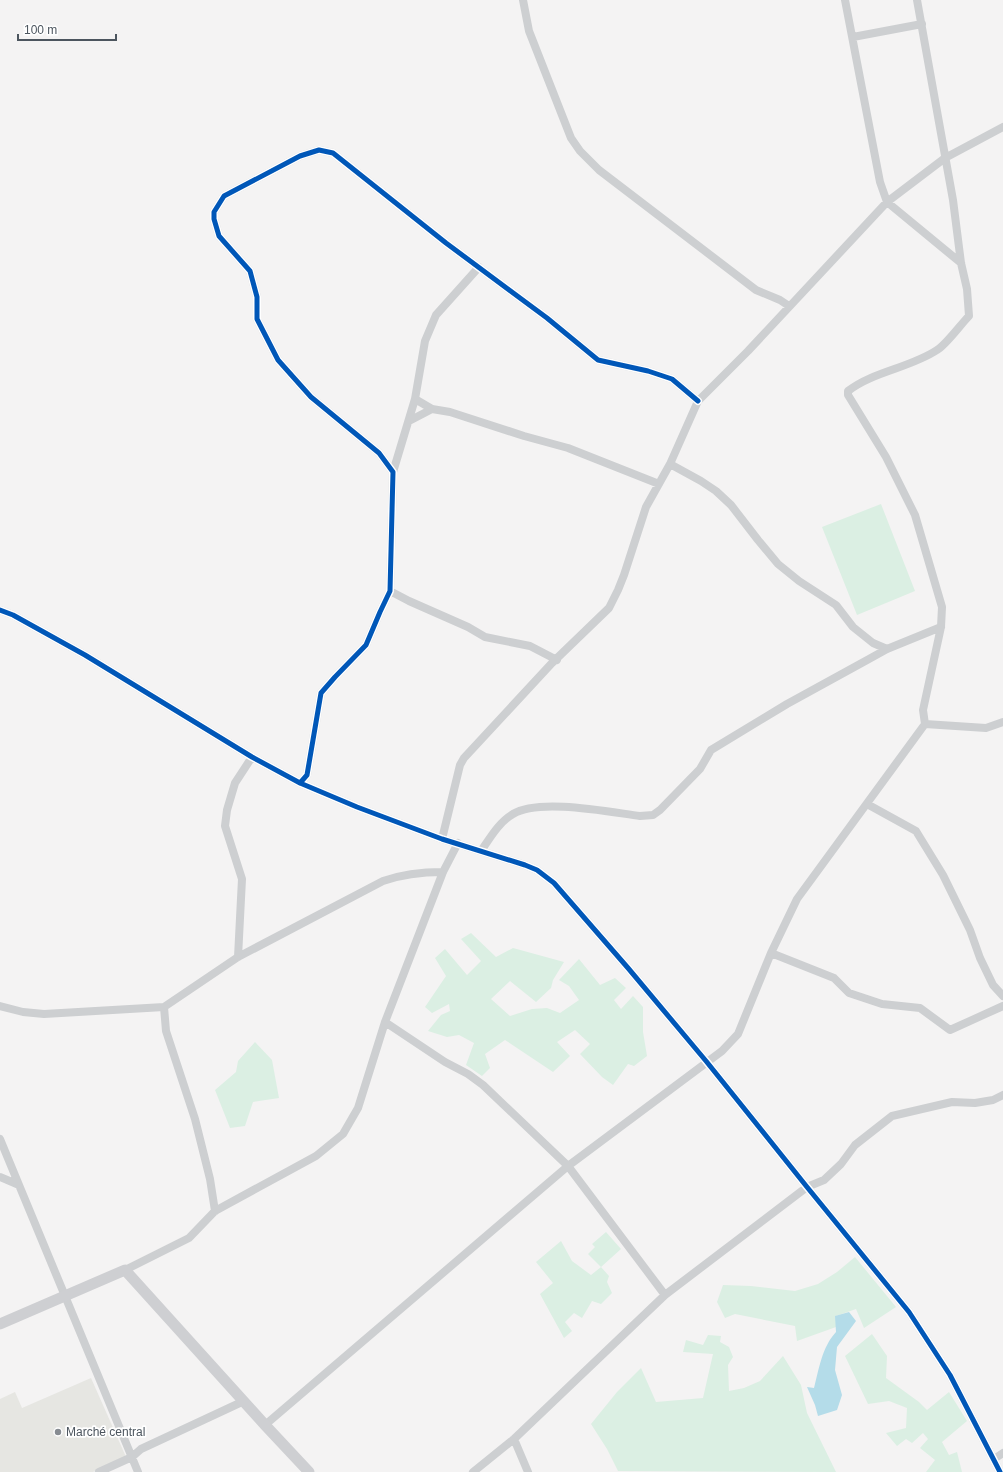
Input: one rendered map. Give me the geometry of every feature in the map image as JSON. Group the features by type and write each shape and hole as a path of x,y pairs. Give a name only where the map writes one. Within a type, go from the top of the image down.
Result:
{"street":[{"path":"523,0 529,31 538,57 571,138 580,151 599,170 756,290 780,300 789,306"},
{"path":"846,0 880,182 887,202 961,263"},
{"path":"265,1425 568,1166 706,1061 722,1051 738,1034 771,953 797,899 925,724 923,710 941,627 942,607 915,515 886,457 852,404 848,395 848,391 857,384 904,366 938,350 969,316 967,289 961,263 953,200 917,0"},
{"path":"854,37 922,24"},
{"path":"442,839 460,765 464,758 557,660 609,608 624,575 646,507 670,464 698,401 887,202 945,158 1003,127"},
{"path":"393,472 378,453 312,397 278,360 257,320 257,297 250,271 219,236 214,219 214,212 224,196 300,156 319,150 333,153 547,318 598,360 648,371 672,379 698,401"},
{"path":"300,783 307,775 322,693 335,677 366,645 390,591 393,472 410,421 425,341 436,315 479,267"},
{"path":"415,399 432,409 450,412 524,436 568,448 659,484"},
{"path":"410,421 432,409"},
{"path":"670,464 702,481 716,491 731,505 778,564 799,581 836,605 853,628 873,643 887,649"},
{"path":"390,591 485,636 530,646 557,660"},
{"path":"0,610 14,616 85,655 252,757 300,783 357,807 442,839 525,865 537,870 554,883 706,1061 909,1312 950,1374 1000,1472"},
{"path":"481,851 492,833 507,818 524,809 536,807 558,807 640,816 653,815 660,810 700,769 711,750 787,704 887,649 941,627"},
{"path":"925,724 986,728 1003,722"},
{"path":"238,957 242,879 225,826 227,810 235,784 252,757"},
{"path":"867,804 916,831 943,875 970,930 980,958 993,985 1003,996"},
{"path":"0,1324 125,1270 189,1238 215,1211 316,1156 342,1134 358,1108 385,1022 443,872 458,843"},
{"path":"0,1006 23,1012 44,1014 164,1007 238,957 383,881 422,872 443,872"},
{"path":"771,953 834,978 849,993 882,1004 920,1008 950,1030 1003,1006"},
{"path":"164,1007 166,1031 195,1119 210,1179 215,1211"},
{"path":"385,1022 483,1085 568,1166 665,1296"},
{"path":"473,1472 514,1439 665,1296 807,1187 824,1180 841,1164 855,1144 892,1116 952,1102 975,1103 993,1100 1003,1095"},
{"path":"0,1139 138,1472"},
{"path":"0,1177 19,1185"},
{"path":"125,1270 265,1425 310,1472"},
{"path":"98,1472 132,1457 141,1448 244,1401"},
{"path":"514,1439 528,1472"},
{"path":"994,1458 1003,1453"}],"shaded area":[{"name":"Marché central","path":"91,1378 126,1457 93,1472 0,1472 0,1399 15,1392 22,1408"}],"green space":[{"path":"881,504 915,591 857,615 822,527"},
{"path":"471,933 496,957 513,948 564,962 553,980 551,988 536,1002 510,981 491,999 510,1016 532,1009 547,1008 560,1013 579,1000 569,986 559,980 579,959 600,985 615,978 626,988 614,1000 621,1009 633,996 643,1007 643,1032 647,1056 634,1066 628,1064 613,1085 602,1077 580,1054 590,1044 575,1030 557,1042 570,1056 553,1072 505,1040 485,1054 490,1068 482,1076 466,1065 474,1043 459,1035 447,1037 428,1031 441,1015 450,1011 449,1004 432,1013 425,1007 446,976 435,958 445,949 467,975 481,961 461,939"},
{"path":"255,1042 272,1060 279,1098 253,1102 245,1126 230,1128 215,1090 236,1072 238,1061"},
{"path":"606,1232 621,1249 601,1267 588,1254 595,1247 592,1244"},
{"path":"561,1241 572,1261 591,1275 601,1267 609,1276 607,1282 612,1293 601,1304 592,1301 582,1318 574,1313 565,1322 572,1331 564,1338 540,1294 553,1283 536,1262"},
{"path":"855,1257 896,1307 864,1328 856,1309 836,1316 836,1327 797,1341 795,1326 735,1314 725,1318 717,1302 723,1285 751,1286 795,1291 818,1284 837,1272"},
{"path":"872,1334 887,1356 886,1378 919,1402 927,1410 949,1392 967,1421 942,1442 949,1455 957,1452 962,1472 926,1472 935,1460 920,1448 928,1439 923,1433 912,1443 906,1439 897,1446 886,1433 906,1428 907,1408 889,1401 868,1404 845,1356"},
{"path":"708,1335 721,1336 720,1342 729,1347 733,1357 728,1365 729,1391 744,1388 760,1381 783,1356 801,1385 807,1413 836,1472 618,1471 607,1449 591,1424 617,1392 641,1368 656,1402 703,1398 713,1354 683,1352 686,1340 703,1345"}],"water":[{"path":"849,1312 856,1321 837,1347 835,1370 842,1395 837,1410 818,1416 807,1387 814,1388 824,1351 827,1344 836,1332 835,1316"}],"cycle path":[{"path":"300,783 307,775 321,693 366,645 390,591 393,472 379,453 311,397 278,360 257,319 257,297 250,271 219,236 214,219 214,212 224,196 300,156 319,150 333,153 446,243 547,318 598,360 648,371 672,379 698,401"},
{"path":"0,610 13,615 85,655 252,757 300,783 357,807 442,839 525,865 537,870 554,883 706,1061 909,1312 950,1375 1000,1472"}],"place":[{"name":"Marché central","path":"58,1432"}]}
